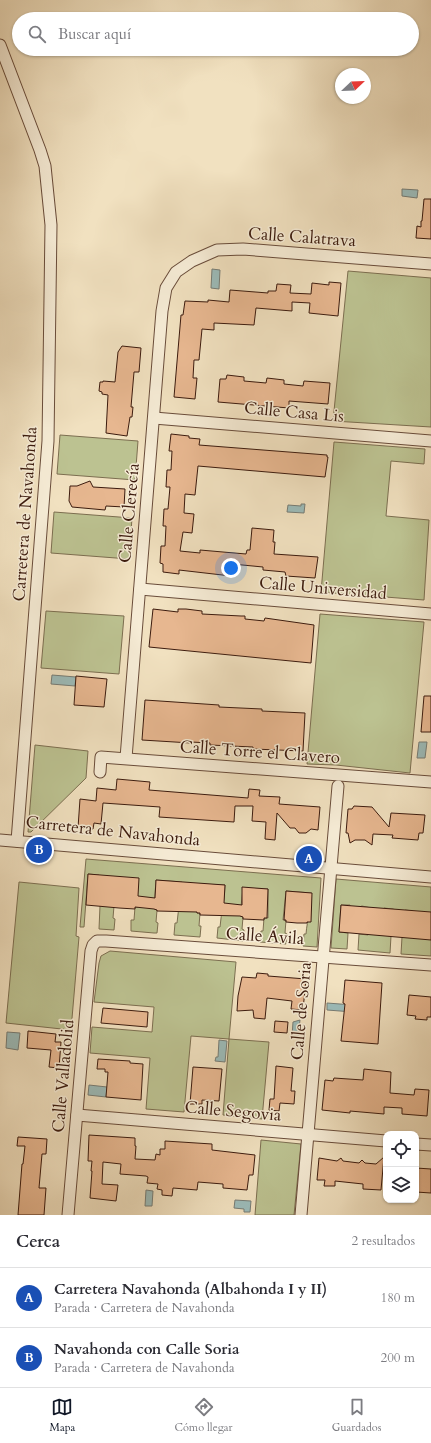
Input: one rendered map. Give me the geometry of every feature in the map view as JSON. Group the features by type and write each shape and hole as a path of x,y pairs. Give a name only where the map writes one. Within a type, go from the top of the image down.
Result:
{"street":[{"name":"Carretera de Navahonda","path":"0,45 33,128 40,150 46,174 51,224 48,442 17,841 431,877"},
{"name":"Calle Calatrava","path":"176,272 192,261 217,250 244,249 431,264"},
{"name":"Calle Clerecía","path":"126,758 162,311 166,288 176,272"},
{"name":"Calle Casa Lis","path":"154,418 431,441"},
{"name":"Calle Universidad","path":"140,589 431,614"},
{"name":"Calle Torre el Clavero","path":"100,772 101,757 431,782"},
{"name":"Calle de Soria","path":"301,1215 338,786"},
{"path":"0,840 17,841"},
{"name":"Calle Ávila","path":"97,941 431,965"},
{"name":"Calle Valladolid","path":"68,1215 91,951 93,945 97,941"},
{"name":"Calle Segovia","path":"77,1116 383,1141"},
{"path":"419,1144 431,1145"}],"green space":[{"path":"348,271 431,278 431,427 333,421"},
{"path":"60,435 138,441 135,480 57,474"},
{"path":"334,442 425,449 424,464 391,461 386,516 429,520 424,600 321,592"},
{"path":"54,512 132,518 129,559 51,553"},
{"path":"46,611 124,616 119,674 41,668"},
{"path":"320,614 424,622 410,773 336,765 307,764"},
{"path":"35,745 88,751 86,778 31,832 28,832"},
{"path":"86,859 321,878 317,947 303,946 310,908 311,893 286,891 283,920 286,920 286,944 260,942 264,918 268,918 268,889 243,888 240,916 243,917 243,941 217,938 218,927 220,927 225,885 199,884 197,913 200,913 200,937 174,935 182,882 156,880 154,909 157,910 157,933 131,931 131,920 134,920 135,907 138,907 139,897 114,906 114,930 99,929 99,875 88,874 84,927 80,927"},
{"path":"336,879 431,887 431,956 401,954 402,937 413,911 405,910 404,914 393,909 384,908 382,935 391,936 390,953 358,950 359,934 368,935 371,908 362,906 350,910 350,905 341,905 339,932 348,933 347,949 331,948"},
{"path":"19,882 79,888 76,936 79,937 71,1030 6,1023"},
{"path":"110,951 236,962 229,1039 191,1036 184,1112 146,1109 150,1058 90,1053 92,1027 152,1032 154,1007 94,1002 101,956"},
{"path":"229,1039 269,1042 262,1119 223,1115"},
{"path":"261,1140 301,1144 294,1215 255,1215"}],"water":[{"path":"402,189 418,190 417,198 402,196"},
{"path":"212,269 220,270 219,289 211,288"},
{"path":"301,504 305,504 304,513 287,512 288,505 301,506"},
{"path":"52,675 76,677 75,686 51,684"},
{"path":"419,742 427,742 425,758 417,758"},
{"path":"327,1003 353,1005 353,1012 327,1010"},
{"path":"300,1020 298,1037 292,1036 293,1022"},
{"path":"7,1032 20,1033 18,1050 6,1048"},
{"path":"219,1040 227,1041 225,1062 215,1061 216,1057 218,1057"},
{"path":"89,1085 107,1087 106,1097 88,1095"},
{"path":"146,1190 153,1191 152,1206 145,1206"},
{"path":"235,1200 251,1201 250,1212 244,1212 244,1209 234,1208"}],"building":[{"path":"424,199 431,199 431,239 416,238 417,226 421,227"},
{"path":"329,282 341,283 338,316 309,313 310,303 292,302 292,311 256,308 254,325 214,323 214,330 202,329 199,360 194,360 193,378 197,378 195,399 174,397 181,315 183,315 185,301 208,302 208,300 229,302 230,290 268,293 268,291 276,291 277,284 291,285 290,293 311,294 312,283 329,285"},
{"path":"122,346 141,348 139,372 134,372 131,407 133,407 132,417 130,417 127,436 106,433 108,395 102,394 102,392 99,391 100,382 115,382 118,352"},
{"path":"227,375 244,377 244,381 266,383 267,378 284,380 284,384 303,386 304,381 330,383 328,404 289,401 289,408 218,402 220,379 226,379"},
{"path":"171,434 200,439 199,445 327,455 325,477 198,466 195,495 185,494 184,513 194,514 192,533 183,532 180,551 200,553 200,550 246,554 247,550 250,550 252,528 274,530 274,554 318,557 315,578 286,576 285,572 263,570 263,567 232,564 231,576 179,570 179,574 163,572 163,564 160,563 161,546 165,546 166,526 163,526 164,509 168,509 170,487 166,487 167,470 171,470 172,451 169,451"},
{"path":"90,481 93,487 125,489 124,507 106,506 105,510 72,507 69,501 70,486 77,486"},
{"path":"153,609 178,612 178,609 186,609 202,611 202,614 245,616 245,619 264,621 265,618 314,625 311,663 149,647"},
{"path":"76,676 107,679 104,707 74,705"},
{"path":"424,696 431,696 431,732 421,732"},
{"path":"145,700 219,705 219,707 262,709 262,711 305,713 303,751 253,749 253,747 210,745 210,743 142,740"},
{"path":"117,779 150,782 149,790 248,798 249,789 260,790 259,796 280,797 279,804 320,807 318,830 311,829 306,833 299,833 295,828 290,828 277,813 275,840 265,839 266,822 252,821 253,806 235,806 234,822 159,817 160,807 103,803 101,824 94,823 93,829 78,828 80,799 96,801 97,788 116,790"},
{"path":"354,806 372,807 389,827 391,813 425,815 423,833 419,833 418,840 392,838 393,835 373,834 372,845 365,840 355,840 350,843 348,833 346,833 348,809 352,809"},
{"path":"88,874 139,878 138,896 155,898 156,880 225,885 224,903 242,905 242,887 268,889 267,918 264,918 264,920 243,919 243,917 240,916 200,915 200,913 197,912 157,911 154,909 135,907 135,909 86,905"},
{"path":"286,891 312,893 311,922 297,923 286,922 286,920 284,920"},
{"path":"341,905 431,912 431,940 339,932"},
{"path":"257,973 268,974 268,976 306,979 303,1010 291,1009 292,1001 267,998 265,1019 254,1018 253,1010 237,1011 242,977 256,978"},
{"path":"345,980 382,983 378,1044 341,1041 345,1004 343,1003"},
{"path":"409,995 431,997 431,1017 427,1017 427,1020 415,1019 416,1016 407,1015"},
{"path":"103,1008 148,1012 147,1027 101,1023"},
{"path":"275,1021 288,1022 287,1033 274,1032"},
{"path":"28,1031 56,1034 55,1042 61,1042 59,1068 49,1067 51,1050 27,1048"},
{"path":"98,1059 130,1061 130,1063 143,1064 141,1100 106,1097 108,1072 105,1072 105,1069 97,1069"},
{"path":"276,1066 293,1068 291,1091 295,1091 294,1104 280,1103 279,1111 269,1110 270,1099 274,1099"},
{"path":"193,1067 222,1069 219,1101 202,1100 202,1104 190,1104"},
{"path":"364,1069 391,1072 390,1093 414,1095 415,1089 429,1090 427,1116 402,1114 402,1108 384,1107 384,1114 322,1110 325,1080 333,1081 334,1078 363,1080"},
{"path":"89,1135 135,1138 135,1159 155,1160 156,1154 160,1155 160,1149 165,1149 165,1141 212,1144 212,1150 255,1155 253,1175 249,1175 247,1190 223,1188 223,1184 198,1182 197,1190 173,1188 172,1196 162,1195 162,1190 157,1189 158,1184 147,1183 148,1177 146,1176 120,1174 121,1164 103,1162 102,1184 118,1185 116,1201 90,1198 92,1161 88,1161"},
{"path":"18,1137 47,1139 46,1154 42,1154 39,1188 46,1188 44,1215 18,1215 25,1146 17,1146"},
{"path":"319,1158 337,1161 341,1158 343,1161 359,1163 362,1160 365,1163 376,1164 383,1158 381,1190 363,1189 363,1184 335,1181 335,1186 324,1186 325,1180 317,1180"},
{"path":"419,1168 431,1169 431,1193 419,1192"}],"place":[{"name":"Navahonda con Calle Soria","path":"39,850"},
{"name":"Carretera Navahonda (Albahonda I y II)","path":"309,859"}]}
